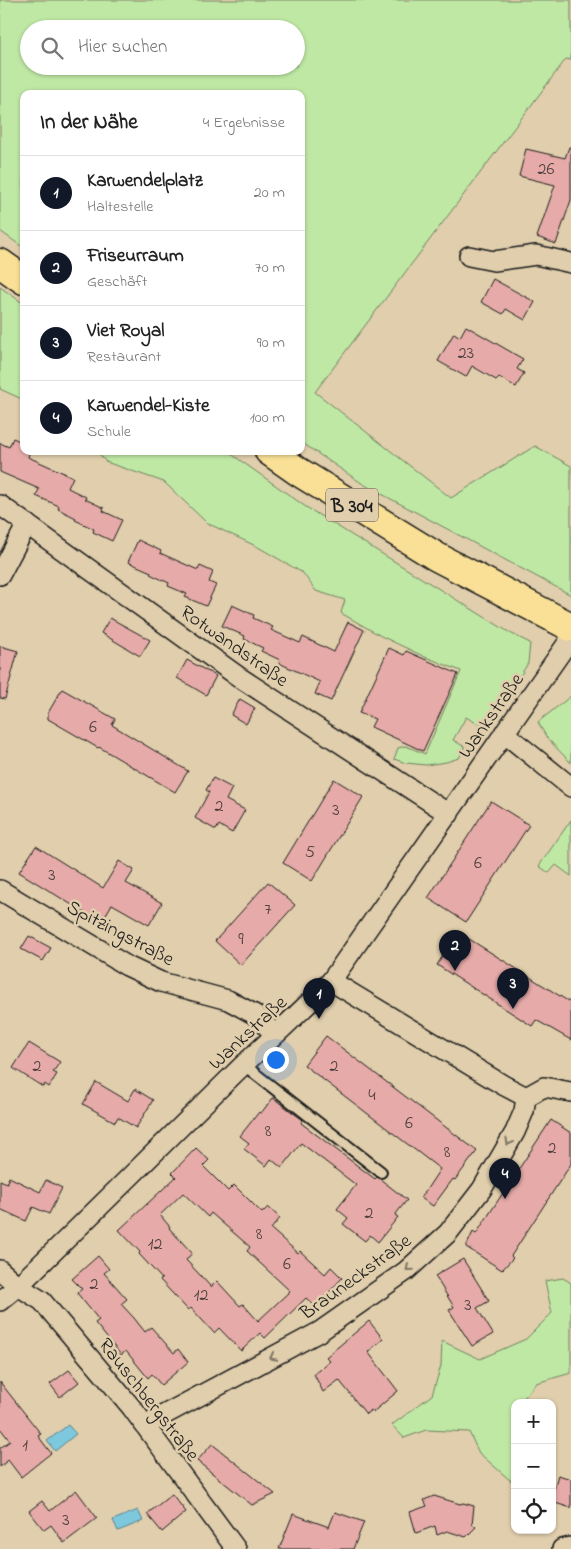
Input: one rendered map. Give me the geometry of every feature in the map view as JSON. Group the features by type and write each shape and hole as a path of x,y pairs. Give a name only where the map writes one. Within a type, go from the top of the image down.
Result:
{"main road":[{"path":"0,263 20,277"},
{"name":"B 304","path":"275,455 437,557 571,627"}],"street":[{"path":"469,256 494,261 536,255 571,263"},
{"name":"Rotwandstraße","path":"0,505 239,677 449,814"},
{"path":"0,575 28,524"},
{"name":"Wankstraße","path":"0,1301 18,1286 331,981 571,638"},
{"path":"504,733 571,787"},
{"name":"Spitzingstraße","path":"0,890 127,966 161,982 228,1000 254,1014 275,1034"},
{"path":"331,981 526,1097 544,1087 571,1092"},
{"name":"Brauneckstraße","path":"146,1425 319,1332 406,1271 448,1233 482,1189 514,1132 524,1111 526,1097"},
{"name":"Rauschbergstraße","path":"0,1270 18,1286 42,1301 146,1425 169,1460 236,1549"},
{"path":"562,1549 571,1547"}],"lane":[{"path":"244,1065 380,1172"}],"green space":[{"path":"0,0 571,0 571,60 566,59 315,392 451,498 535,446 571,466 571,595 363,484 305,445 305,90 20,90 20,245 0,231"},
{"path":"0,287 20,301 20,398 0,389"},
{"path":"100,455 233,455 306,507 512,634 530,643 528,663 496,716 486,724 478,724 466,717 453,740 465,747 459,758 426,765 406,763 394,759 398,748 406,746 425,754 461,671 381,636 341,613 345,600 316,591 303,573 258,547 207,523 164,482 106,462"},
{"path":"571,696 571,763 547,738 538,722"},
{"path":"571,820 571,876 556,865 549,873 539,866"},
{"path":"563,1278 571,1283 571,1373 536,1383 523,1399 511,1399 511,1481 479,1453 469,1432 426,1430 404,1438 392,1425 432,1395 441,1366 442,1341 480,1359 526,1339 552,1313 545,1281"}],"water":[{"path":"68,1425 76,1434 55,1451 47,1441"},
{"path":"138,1510 143,1521 118,1531 113,1520"}],"building":[{"path":"569,147 571,147 571,200 556,244 537,237 555,185 519,176 526,149 565,158"},
{"path":"493,279 535,302 525,320 506,309 503,314 481,302"},
{"path":"466,326 523,359 517,369 524,373 516,387 499,377 496,380 472,366 466,377 438,361 454,333 460,337"},
{"path":"13,438 20,441 20,455 29,455 28,457 73,477 68,488 104,508 103,511 122,520 112,541 93,532 94,529 58,509 59,506 36,496 39,489 0,472 0,443 9,447"},
{"path":"138,540 161,551 160,553 198,570 200,566 213,572 209,582 216,585 206,606 185,597 187,594 168,586 169,583 150,574 151,572 128,562"},
{"path":"232,605 254,615 253,618 273,627 271,630 300,643 303,637 334,652 348,622 364,630 331,701 315,694 320,682 279,663 280,660 261,651 263,648 244,639 245,636 222,626"},
{"path":"110,618 150,640 140,656 101,633"},
{"path":"0,646 18,651 5,699 0,698"},
{"path":"389,648 404,655 406,651 458,674 423,751 371,727 375,719 359,713"},
{"path":"187,660 216,676 206,695 177,678"},
{"path":"62,689 115,719 112,725 188,771 175,792 48,719 48,713"},
{"path":"240,699 255,708 246,724 231,715"},
{"path":"213,778 232,788 226,800 245,810 232,833 219,825 216,830 195,818 209,792 206,790"},
{"path":"334,779 363,797 312,881 283,863"},
{"path":"491,801 529,825 466,922 428,898"},
{"path":"36,846 103,888 119,861 134,870 126,883 162,903 149,925 112,904 101,923 19,872"},
{"path":"268,882 295,905 241,965 215,941"},
{"path":"458,932 571,1003 571,1040 536,1020 532,1026 437,965"},
{"path":"29,936 51,948 43,961 21,949"},
{"path":"326,1036 477,1151 433,1206 421,1198 440,1169 304,1065"},
{"path":"29,1043 60,1062 53,1072 57,1074 49,1087 45,1084 43,1087 13,1068"},
{"path":"96,1082 128,1101 135,1089 153,1100 136,1128 118,1117 115,1122 83,1104"},
{"path":"273,1098 303,1120 301,1123 375,1179 377,1177 407,1200 395,1215 398,1217 378,1242 370,1235 365,1241 343,1224 348,1218 337,1209 356,1185 301,1143 282,1168 271,1159 266,1166 244,1149 249,1143 240,1136"},
{"path":"551,1120 571,1133 571,1164 511,1256 513,1258 502,1270 466,1247 473,1232 476,1234"},
{"path":"196,1148 209,1160 203,1166 228,1191 234,1185 262,1213 268,1207 280,1218 271,1229 298,1253 300,1251 325,1274 331,1267 342,1278 316,1307 306,1298 265,1338 260,1333 241,1351 219,1328 214,1333 191,1308 188,1310 160,1280 162,1279 139,1254 140,1252 119,1230 176,1177 172,1173","holes":["183,1193 208,1217 211,1213 250,1247 247,1251 290,1291 258,1321 243,1304 240,1306 217,1281 211,1287 186,1260 192,1253 160,1215"]},
{"path":"9,1177 40,1192 46,1180 62,1188 49,1214 33,1207 26,1221 0,1209 0,1180 7,1183"},
{"path":"98,1256 109,1269 104,1273 127,1299 121,1304 145,1332 151,1327 174,1353 178,1349 188,1362 161,1385 152,1374 148,1378 126,1351 121,1355 95,1323 99,1320 77,1293 82,1289 72,1279"},
{"path":"463,1259 489,1301 477,1308 493,1334 472,1346 449,1310 454,1307 435,1276"},
{"path":"369,1321 383,1339 368,1352 398,1391 373,1412 371,1410 366,1414 339,1380 323,1392 314,1374 330,1361 326,1357"},
{"path":"69,1370 79,1382 60,1397 50,1384"},
{"path":"0,1382 41,1434 38,1436 51,1453 21,1477 8,1460 0,1467 0,1448 10,1441 0,1428"},
{"path":"212,1444 275,1494 252,1505 197,1461"},
{"path":"558,1475 571,1479 571,1508 556,1503 556,1482"},
{"path":"76,1490 97,1518 64,1543 51,1525 44,1530 29,1511 42,1501 50,1511"},
{"path":"172,1494 186,1512 162,1532 147,1514"},
{"path":"434,1496 474,1506 472,1524 476,1527 466,1537 447,1531 437,1535 435,1526 416,1533 410,1512 427,1506 424,1500"},
{"path":"335,1512 364,1522 353,1549 279,1549 293,1514 329,1527"}],"place":[{"name":"Friseurraum","path":"455,971"},
{"name":"Viet Royal","path":"513,1009"},
{"name":"Karwendelplatz","path":"319,1019"},
{"name":"Karwendel-Kiste","path":"505,1199"}]}
